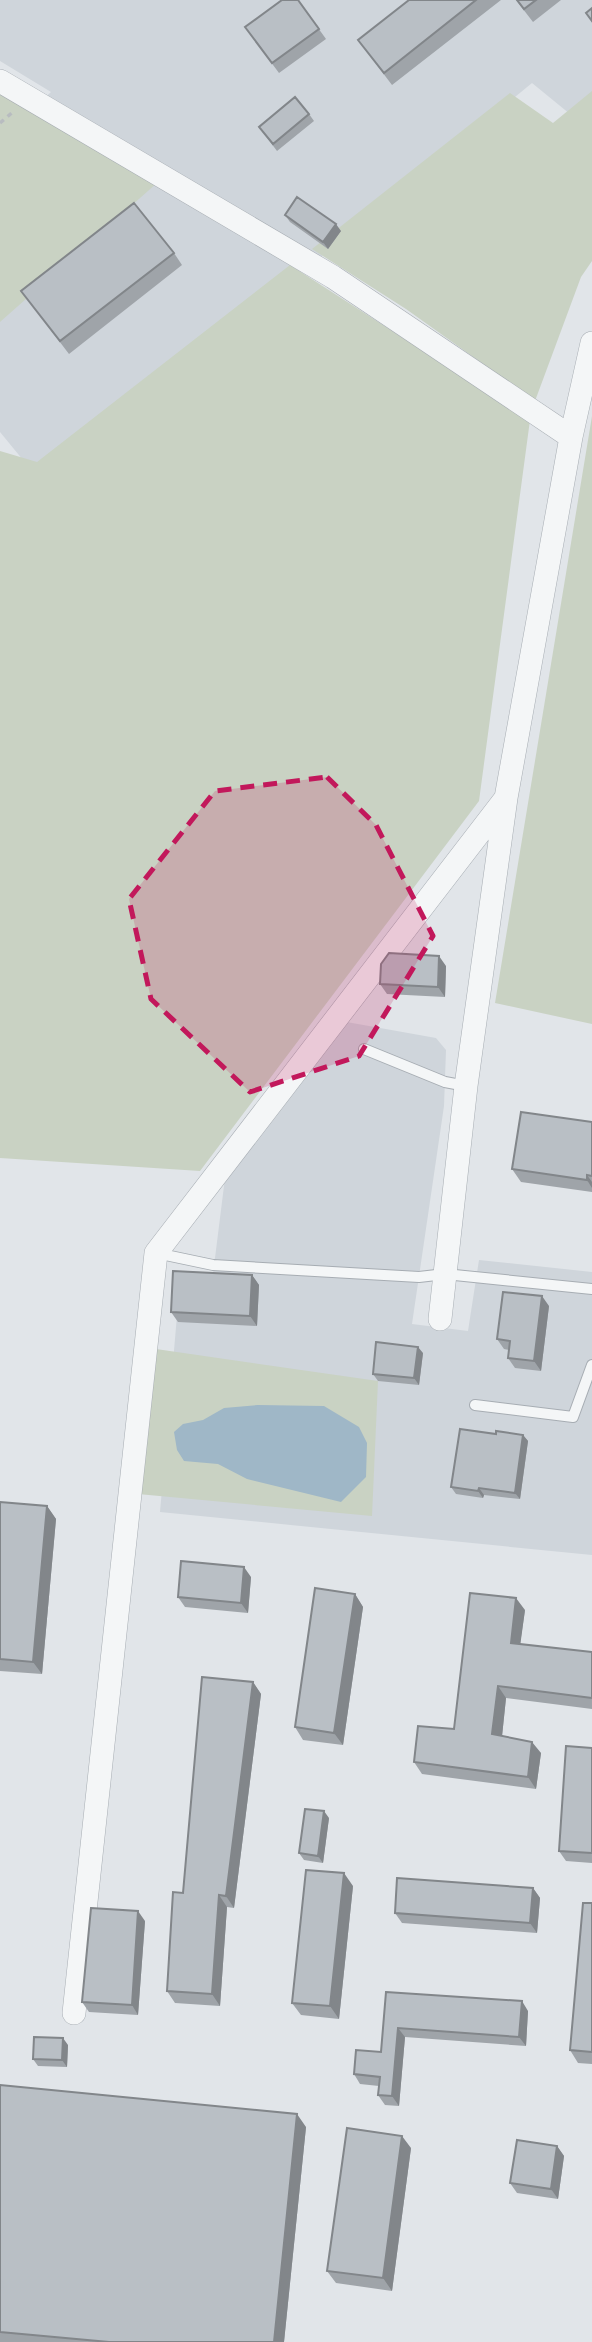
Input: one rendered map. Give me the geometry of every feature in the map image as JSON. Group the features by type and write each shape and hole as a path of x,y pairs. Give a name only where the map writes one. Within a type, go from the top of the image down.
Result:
{"street":[{"path":"0,81 333,277 571,438"},
{"path":"440,1320 466,1086 506,798 571,438 592,342"},
{"path":"74,2013 156,1253 506,798"}],"lane":[{"path":"364,1049 445,1082 466,1086"},
{"path":"156,1253 213,1265 419,1276 445,1274 592,1289"},
{"path":"475,1405 573,1416 592,1364"}],"highlighted area":[{"path":"327,777 376,825 433,936 359,1056 250,1092 151,999 129,899 215,791"}],"shaded area":[{"path":"0,0 592,0 592,132 532,83 311,265 32,471 0,432 0,140 51,92 0,61"},
{"path":"341,1021 436,1038 446,1050 444,1106 412,1324 468,1331 479,1260 592,1272 592,1555 160,1512 180,1281 212,1282 225,1178"}],"green space":[{"path":"592,91 592,261 581,277 535,401 406,309 312,249 510,93 553,123"},
{"path":"0,93 157,183 0,322"},
{"path":"290,265 530,420 479,801 200,1171 0,1158 0,451 37,462"},
{"path":"592,416 592,1024 495,1003"},
{"path":"156,1349 378,1381 372,1516 138,1494"}],"water":[{"path":"258,1405 324,1406 359,1427 367,1443 366,1477 341,1502 247,1479 218,1464 184,1461 177,1450 174,1432 183,1424 203,1420 224,1408"}],"building":[{"path":"282,0 298,0 319,29 272,63 245,27"},
{"path":"409,0 476,0 384,73 358,40"},
{"path":"517,0 536,0 524,9"},
{"path":"592,8 592,21 586,13"},
{"path":"295,97 309,114 273,144 259,127"},
{"path":"297,197 336,224 323,242 285,215"},
{"path":"134,203 174,253 60,341 21,291"},
{"path":"389,953 439,956 438,987 380,984 381,964"},
{"path":"521,1112 592,1122 592,1176 587,1175 587,1180 512,1169"},
{"path":"173,1271 252,1275 250,1316 171,1312"},
{"path":"503,1292 542,1296 534,1361 508,1358 510,1341 497,1339"},
{"path":"376,1342 418,1347 414,1378 373,1374"},
{"path":"460,1429 523,1435 515,1493 451,1487"},
{"path":"0,1502 47,1506 33,1662 0,1659"},
{"path":"181,1561 244,1567 241,1603 178,1597"},
{"path":"315,1588 355,1594 334,1733 295,1727"},
{"path":"470,1593 516,1598 511,1643 592,1652 592,1698 498,1686 492,1734 532,1742 528,1777 414,1762 418,1726 454,1729"},
{"path":"202,1677 253,1682 226,1896 219,1895 212,1994 167,1991 173,1892 183,1893"},
{"path":"566,1746 592,1748 592,1853 559,1851"},
{"path":"305,1809 324,1811 318,1856 299,1853"},
{"path":"306,1870 344,1873 330,2006 292,2003"},
{"path":"397,1878 533,1888 530,1923 395,1913"},
{"path":"583,1903 592,1903 592,2052 570,2050"},
{"path":"91,1908 138,1911 132,2005 82,2002"},
{"path":"386,1992 522,2001 519,2037 398,2028 392,2096 378,2095 380,2077 354,2074 356,2050 381,2052"},
{"path":"34,2037 63,2038 62,2060 33,2059"},
{"path":"0,2085 297,2114 274,2342 109,2342 0,2332"},
{"path":"347,2128 402,2136 383,2278 327,2271"},
{"path":"517,2140 557,2146 551,2189 510,2183"}]}
